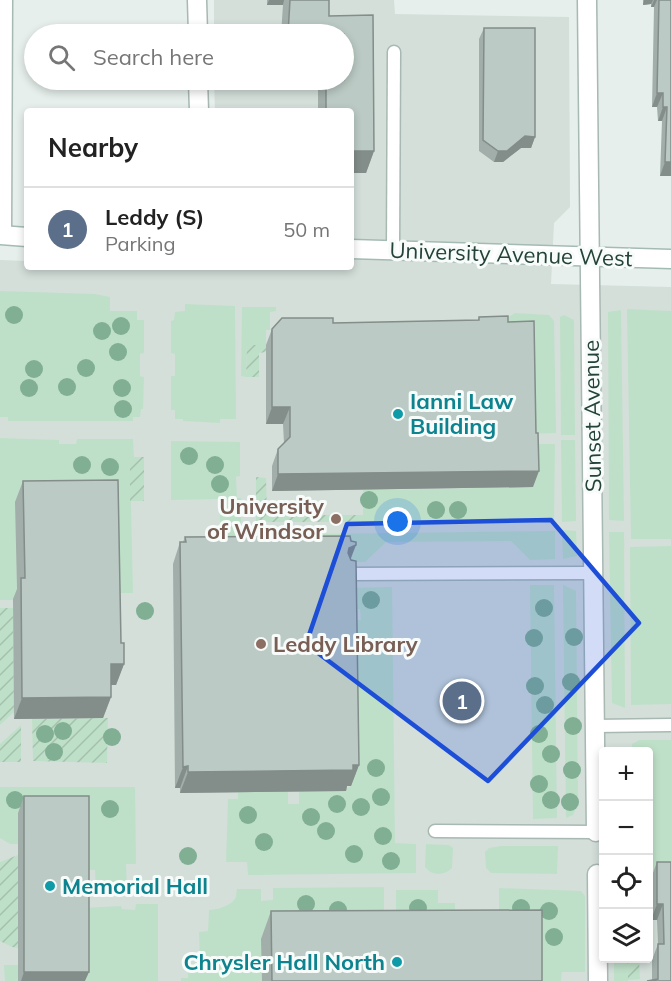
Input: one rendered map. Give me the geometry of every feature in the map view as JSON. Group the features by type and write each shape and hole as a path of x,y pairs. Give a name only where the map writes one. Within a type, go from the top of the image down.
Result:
{"street":[{"path":"197,0 198,24"},
{"name":"Sunset Avenue","path":"587,0 596,832"},
{"path":"198,90 199,108"},
{"path":"3,236 24,237"},
{"name":"University Avenue West","path":"354,249 671,260"},
{"path":"597,874 598,981"}],"lane":[{"path":"3,236 6,0"},
{"path":"393,250 394,52"},
{"path":"348,574 594,573"},
{"path":"595,726 671,725"},
{"path":"435,831 596,832"}],"highlighted area":[{"path":"551,520 639,623 488,781 306,644 347,524"}],"shaded area":[{"name":"University of Windsor","path":"214,0 394,0 395,14 569,17 570,207 554,223 551,284 671,287 671,981 0,981 0,260 24,261 24,270 354,270 354,108 215,108 214,90 354,90 354,24 214,24"}],"green space":[{"path":"0,291 95,294 110,297 110,311 137,311 137,320 144,320 144,353 140,354 140,376 144,377 143,409 141,409 140,417 133,417 133,421 8,421 8,417 0,417"},
{"path":"185,304 235,306 236,419 220,419 220,423 183,421 183,419 175,419 175,410 171,410 171,376 175,376 175,354 171,353 171,321 174,320 175,312 185,311"},
{"path":"242,307 276,307 276,311 270,312 270,330 266,330 266,345 247,345 246,377 241,376"},
{"path":"627,309 671,311 671,539 631,539"},
{"path":"621,310 624,521 609,520 608,312"},
{"path":"515,313 549,315 554,321 556,433 530,434 509,339 509,317"},
{"path":"564,315 574,320 575,435 561,435 560,317"},
{"path":"247,345 266,345 266,352 259,353 259,377 246,377"},
{"path":"0,438 59,440 59,444 76,444 77,439 133,439 134,457 130,457 133,593 112,593 111,501 16,502 17,600 0,600"},
{"path":"561,440 575,440 576,521 562,522"},
{"path":"171,441 240,442 240,476 236,477 237,498 241,498 241,535 555,531 555,559 530,560 511,541 386,542 365,562 222,561 219,499 171,500"},
{"path":"521,444 555,444 554,521 363,522 363,490 533,487"},
{"path":"130,457 144,457 144,501 130,501"},
{"path":"256,477 266,478 267,515 363,515 363,522 256,522"},
{"path":"562,530 576,531 577,556 563,559"},
{"path":"609,532 624,532 625,708 612,703"},
{"path":"671,546 671,704 631,705 630,547"},
{"path":"530,585 554,585 557,818 533,819"},
{"path":"563,585 576,591 578,804 573,815 566,818"},
{"path":"392,587 395,843 416,844 416,873 248,875 247,862 226,862 228,799 238,799 238,788 288,788 288,804 299,804 299,788 345,789 351,786 345,620 361,620 360,609 345,609 348,588"},
{"path":"0,608 13,608 14,712 0,725"},
{"path":"108,718 107,763 33,761 32,719"},
{"path":"21,725 21,762 0,762 0,744"},
{"path":"639,740 671,740 671,871 653,871 653,747 632,747 632,744"},
{"path":"0,787 135,787 136,864 126,864 127,894 96,894 95,870 82,870 18,813 18,844 10,844 0,838"},
{"path":"426,844 449,845 453,848 452,868 438,874 428,870 425,867"},
{"path":"558,846 557,874 491,873 486,868 485,852 489,848"},
{"path":"18,855 18,948 0,941 0,862"},
{"path":"384,887 384,938 262,981 181,981 181,978 188,978 188,964 200,964 199,932 208,931 209,910 232,902 236,897 237,889 261,889 261,901 273,900 273,888"},
{"path":"499,888 581,891 585,896 585,972 562,972 561,981 532,981 499,937"},
{"path":"396,890 438,890 438,903 455,903 455,937 396,938"},
{"path":"136,904 158,904 158,981 82,981 83,908 121,906 122,909 135,910"},
{"path":"614,963 627,963 628,981 614,981"},
{"path":"627,963 639,963 640,979 628,980"},
{"path":"4,965 18,965 18,981 5,981"}],"building":[{"path":"290,0 329,0 329,16 373,15 374,151 354,151 354,108 326,108 326,90 354,90 354,24 289,24"},
{"path":"659,0 671,0 671,162 665,162 667,107 663,107 663,93 657,93"},
{"path":"484,28 535,28 535,137 525,136 507,151 498,151 483,140"},
{"name":"Ianni Law Building","path":"508,316 508,322 534,321 539,471 278,474 278,449 290,437 290,407 272,407 272,329 282,318 333,318 333,323 479,320 479,317"},
{"path":"118,480 121,643 124,643 124,664 111,664 111,697 22,698 21,578 25,578 23,481"},
{"path":"350,536 351,541 356,542 356,545 349,548 348,553 351,560 356,561 359,765 353,765 353,770 188,772 188,766 183,767 180,542 186,542 185,537"},
{"name":"Memorial Hall","path":"24,796 89,796 89,972 24,972"},
{"path":"657,862 671,862 671,981 647,981 658,979 658,944 664,944 663,904 657,904"},
{"path":"542,910 542,981 272,981 271,911"}],"place":[{"name":"Ianni Law Building","path":"398,414"},
{"name":"University of Windsor","path":"336,519"},
{"name":"Leddy Library","path":"261,644"},
{"name":"Leddy (S)","path":"462,701"},
{"name":"Memorial Hall","path":"50,886"},
{"name":"Chrysler Hall North","path":"397,962"}]}
